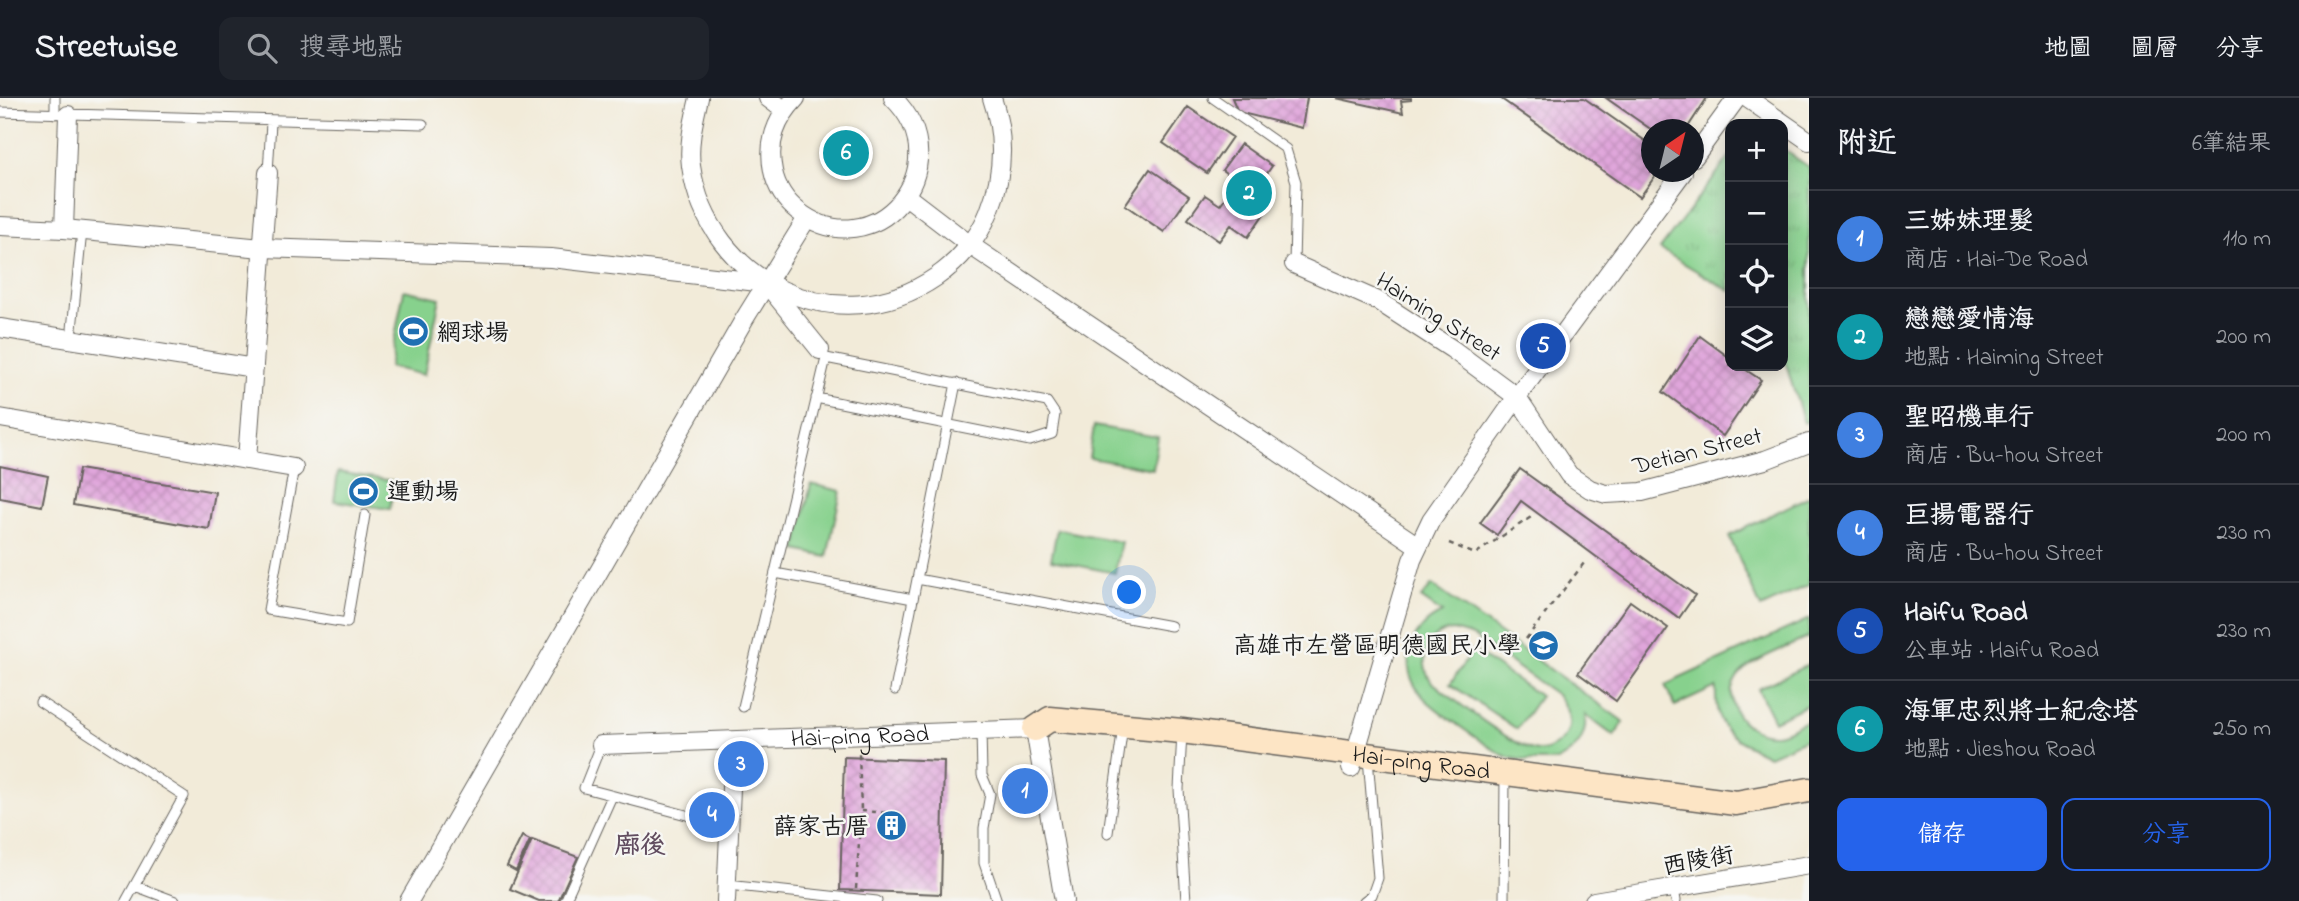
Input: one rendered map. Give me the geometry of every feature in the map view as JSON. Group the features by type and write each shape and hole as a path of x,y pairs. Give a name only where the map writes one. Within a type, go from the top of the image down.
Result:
{"street":[{"path":"699,98 692,128 691,164 699,200 715,233 737,261 766,283 796,297 827,304 860,305 892,299 922,287 948,268 970,245 985,222 1001,169 1002,142 992,98"},
{"path":"768,98 790,104 774,134 771,160 782,194 807,218 828,227 850,228 872,223 891,213 906,196 916,176 920,153 915,130 905,110 893,98"},
{"path":"1704,142 1737,98"},
{"path":"1747,98 1809,141"},
{"path":"61,114 74,230"},
{"path":"247,460 268,173"},
{"path":"1360,762 1418,547 1431,520 1517,397 1676,182"},
{"path":"906,196 970,245 1418,547"},
{"path":"409,901 766,283 807,218"},
{"path":"0,226 74,230 262,248 551,258 766,283 823,354"},
{"name":"Haiming Street","path":"1294,264 1378,301 1452,349 1517,397"},
{"path":"0,328 254,368"},
{"name":"Detian Street","path":"1517,397 1569,475 1590,489 1606,494 1642,492 1765,460 1809,443"},
{"path":"0,418 294,468"},
{"name":"Hai-ping Road","path":"601,745 733,743 858,734 1035,729 1050,719 1123,732 1505,783 1713,807 1735,816 1809,804"},
{"path":"1035,729 1064,901"},
{"path":"726,893 733,743"},
{"name":"Hai-ping Road","path":"1713,807 1809,790"},
{"name":"西陵街","path":"1594,901 1675,895 1808,868"}],"lane":[{"path":"55,98 61,114"},
{"path":"1213,98 1286,149 1296,182 1294,264"},
{"path":"0,112 271,122 423,124"},
{"path":"268,173 271,122"},
{"path":"71,339 74,230"},
{"path":"743,707 817,398 823,354 1046,402 1055,414 1052,434 1030,442 817,398"},
{"path":"895,690 956,383"},
{"path":"294,468 268,610 347,623 365,515"},
{"path":"775,573 913,599"},
{"path":"917,579 1171,626"},
{"path":"40,702 184,796 126,901"},
{"path":"981,730 982,775 990,794 984,828 984,863 997,901"},
{"path":"1108,833 1123,732"},
{"path":"1182,738 1179,789 1186,901"},
{"path":"601,745 584,788 728,826"},
{"path":"1360,762 1378,878 1372,895 1364,901"},
{"path":"1504,901 1505,783"},
{"path":"565,901 612,796"},
{"path":"135,886 175,901"},
{"path":"726,893 877,901"}],"path":[{"path":"1449,543 1475,554 1531,517"},
{"path":"1526,639 1584,563"},
{"path":"856,900 861,811 858,734"},
{"path":"861,811 888,813"}],"green space":[{"path":"1788,152 1809,167 1809,421 1804,423 1788,371"},
{"path":"1725,163 1725,288 1660,249"},
{"name":"網球場","path":"404,290 440,298 424,375 389,367"},
{"path":"1094,426 1158,437 1153,469 1089,458"},
{"name":"運動場","path":"338,472 394,481 390,509 334,501"},
{"path":"811,484 841,491 827,557 796,550"},
{"path":"1809,496 1809,585 1761,608 1729,536"},
{"path":"1057,529 1121,542 1115,573 1051,560"},
{"path":"1432,585 1624,722 1614,736 1585,715 1585,730 1579,742 1570,753 1557,761 1530,761 1503,755 1440,711 1415,687 1408,662 1414,639 1430,620 1442,613 1421,598","holes":["1453,630 1473,636 1557,695 1569,719 1566,735 1558,744 1547,750 1529,749 1484,722 1431,681 1425,664 1430,642 1443,632"]},
{"path":"1809,619 1809,637 1746,668 1732,689 1732,700 1735,711 1751,728 1779,734 1809,720 1809,738 1769,756 1744,744 1722,724 1716,702 1716,687 1675,706 1665,685"},
{"path":"1473,650 1540,696 1517,729 1450,684"},
{"path":"1809,664 1809,704 1774,721 1758,689"}],"building":[{"path":"1232,98 1307,98 1302,128 1238,112"},
{"path":"1336,98 1411,100 1401,101 1403,113"},
{"path":"1500,98 1584,98 1641,138 1641,182 1651,182 1640,197"},
{"path":"1606,98 1707,98 1693,119 1641,119 1641,122"},
{"path":"1188,107 1232,137 1207,173 1163,143"},
{"path":"1241,144 1272,166 1259,185 1270,192 1266,198 1272,202 1248,237 1231,225 1219,241 1188,219 1205,195 1220,205 1237,181 1222,170"},
{"path":"1150,169 1189,196 1164,232 1125,205"},
{"path":"1700,336 1725,354 1725,371 1748,371 1761,380 1723,436 1663,392"},
{"path":"0,466 48,476 42,506 0,498"},
{"path":"79,469 215,492 209,529 73,505"},
{"path":"1520,469 1695,595 1679,618 1521,501 1497,535 1480,523"},
{"path":"1630,601 1668,628 1616,701 1578,673"},
{"name":"薛家古厝","path":"844,757 944,761 941,894 840,890"},
{"path":"522,836 530,840 516,871 507,866"},
{"path":"532,840 578,857 558,901 539,901 510,889"}],"place":[{"name":"海軍忠烈將士紀念塔","path":"846,153"},
{"name":"戀戀愛情海","path":"1249,193"},
{"name":"網球場","path":"414,332"},
{"name":"Haifu Road","path":"1543,346"},
{"name":"運動場","path":"364,491"},
{"name":"高雄市左營區明德國民小學","path":"1544,645"},
{"name":"聖昭機車行","path":"741,764"},
{"name":"三姊妹理髮","path":"1025,791"},
{"name":"巨揚電器行","path":"712,815"},
{"name":"薛家古厝","path":"892,826"}],"district":[{"name":"廍後","path":"640,844"}]}
